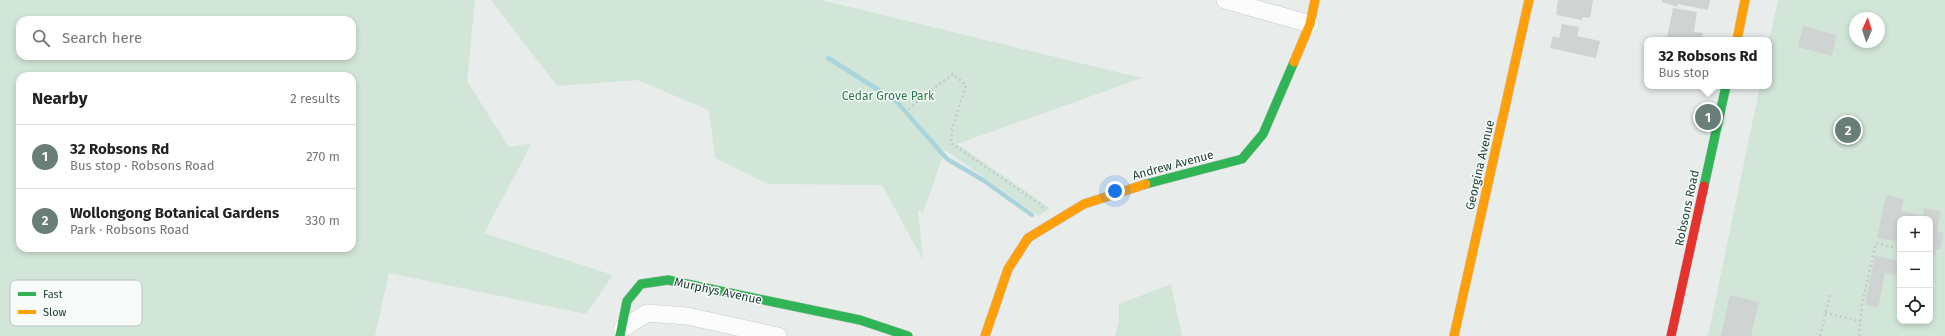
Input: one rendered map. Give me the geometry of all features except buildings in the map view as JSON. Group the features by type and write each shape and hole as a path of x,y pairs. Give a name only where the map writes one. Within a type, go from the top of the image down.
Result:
{"street":[{"path":"1225,0 1310,24"},
{"name":"Andrew Avenue","path":"985,336 1008,269 1028,238 1084,204 1144,184 1242,159 1263,134 1310,24 1315,0"},
{"name":"Georgina Avenue","path":"1454,336 1529,0"},
{"path":"1738,37 1745,0"},
{"name":"Robsons Road","path":"1671,336 1725,89"},
{"name":"Murphys Avenue","path":"621,333 627,301 641,284 668,280 860,320 908,336"},
{"name":"Murphys Avenue","path":"621,333 647,313 687,316 778,336"}],"path":[{"path":"905,113 923,96 953,74 966,85 952,129 951,143 1041,205 1050,226"},
{"path":"1859,336 1862,304 1876,243 1897,248"},
{"path":"1820,336 1830,294"},
{"path":"1825,313 1861,321"}],"green space":[{"path":"0,0 475,0 467,81 509,147 532,143 484,233 613,275 586,314 389,273 375,336 0,336"},
{"name":"Cedar Grove Park","path":"491,0 821,0 1142,78 957,144 1050,208 1039,216 945,150 923,213 918,210 923,260 882,185 768,184 715,158 709,110 637,80 557,86"},
{"path":"1778,0 1945,0 1945,336 1708,336 1759,89 1772,89 1772,37 1770,37"},
{"path":"1171,284 1182,336 1115,336 1119,321 1119,304"}],"waterway":[{"path":"828,58 896,101 947,159 983,180 1032,215"}],"traffic: fast":[{"path":"1146,184 1242,159 1263,134 1294,62"},
{"path":"1704,186 1725,89"},
{"path":"620,336 627,301 641,284 668,280 860,320 908,336"}],"traffic: slow":[{"path":"1294,62 1310,24 1315,0"},
{"path":"1454,336 1529,0"},
{"path":"1738,37 1745,0"},
{"path":"985,336 1008,269 1028,238 1084,204 1146,184"}],"traffic: jam":[{"path":"1671,336 1704,186"}],"place":[{"name":"32 Robsons Rd","path":"1708,117"},
{"name":"Wollongong Botanical Gardens","path":"1848,130"}]}
